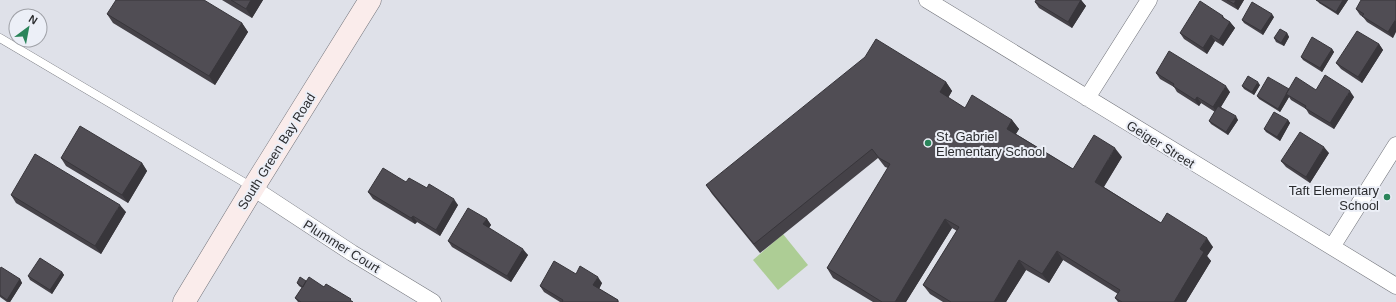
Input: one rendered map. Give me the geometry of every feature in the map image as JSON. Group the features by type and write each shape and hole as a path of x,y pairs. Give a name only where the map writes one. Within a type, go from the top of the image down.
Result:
{"main road":[{"name":"South Green Bay Road","path":"184,302 370,0"}],"street":[{"name":"Geiger Street","path":"927,0 1396,286"},
{"path":"1087,98 1149,0"},
{"path":"1332,247 1396,145"},
{"name":"Plummer Court","path":"253,188 352,253 433,302"}],"lane":[{"path":"0,38 253,188"}],"green space":[{"path":"783,234 808,265 778,290 753,260"}],"building":[{"path":"116,0 204,0 242,23 209,76 107,14"},
{"path":"231,0 251,0 246,9"},
{"path":"1036,0 1081,0 1068,22 1035,2"},
{"path":"1227,0 1236,0 1234,4"},
{"path":"1316,0 1343,0 1336,12"},
{"path":"1361,0 1396,0 1396,19 1388,32 1362,16 1364,14 1356,9"},
{"path":"1200,1 1230,22 1219,40 1211,35 1203,48 1180,33"},
{"path":"1252,2 1272,14 1261,31 1242,20"},
{"path":"1280,29 1287,33 1281,43 1274,38"},
{"path":"1357,31 1379,44 1358,77 1336,63"},
{"path":"1312,37 1332,49 1320,68 1301,57"},
{"path":"876,39 946,82 940,92 965,108 972,95 1012,120 1007,129 1073,169 1094,135 1115,148 1095,182 1161,223 1167,213 1207,238 1200,249 1204,252 1174,302 1122,302 1115,298 1120,290 1057,251 1042,274 1019,260 994,302 951,302 923,285 959,227 945,219 895,302 882,302 827,268 890,164 879,158 872,149 754,244 706,185 865,57"},
{"path":"1169,51 1226,86 1213,107 1197,97 1195,100 1173,86 1174,84 1156,73"},
{"path":"1325,75 1350,91 1330,123 1305,108 1306,106 1286,94 1296,77 1316,90"},
{"path":"1248,76 1258,82 1252,92 1242,86"},
{"path":"1268,77 1289,89 1278,109 1257,96"},
{"path":"1218,106 1236,116 1226,132 1209,121"},
{"path":"1274,112 1288,120 1277,137 1264,129"},
{"path":"80,126 142,163 122,195 61,158"},
{"path":"1300,132 1324,147 1306,177 1281,161"},
{"path":"35,154 120,205 95,246 11,195"},
{"path":"383,168 406,182 409,178 427,188 429,184 454,199 436,230 413,216 411,218 368,192"},
{"path":"468,208 487,219 483,224 523,249 507,276 448,241"},
{"path":"40,258 62,272 50,290 28,276"},
{"path":"554,261 576,274 580,266 598,277 593,285 618,300 617,302 562,302 563,300 540,286"},
{"path":"1,267 20,279 7,300 0,295"},
{"path":"300,277 306,281 303,287 297,283"},
{"path":"309,277 324,287 326,284 351,299 350,300 353,302 301,302 295,298"}],"place":[{"name":"St. Gabriel Elementary School","path":"928,143"},
{"name":"Taft Elementary School","path":"1387,197"}]}
